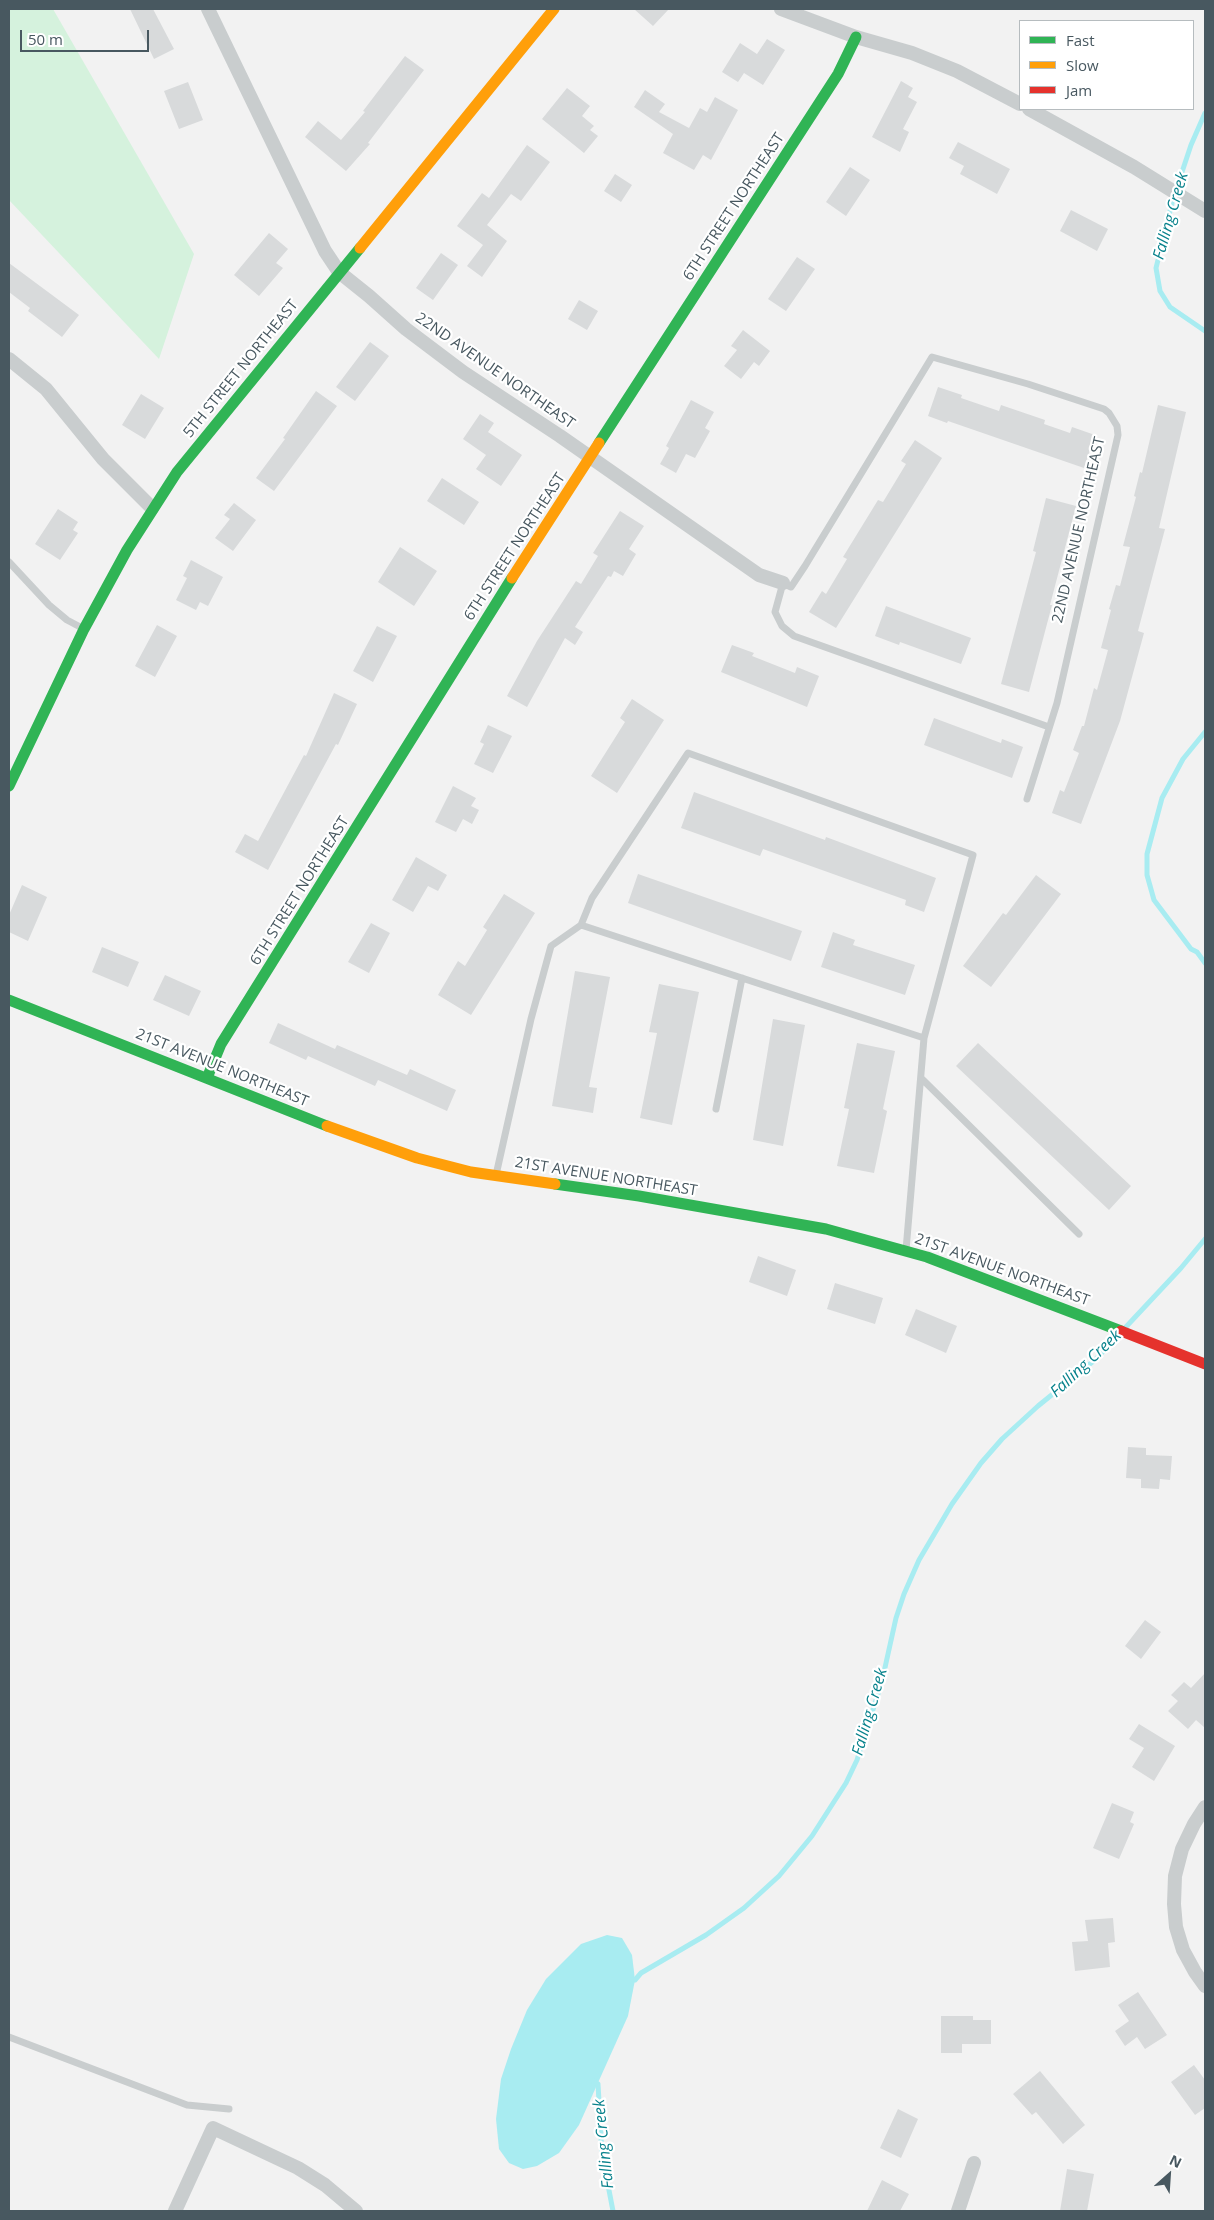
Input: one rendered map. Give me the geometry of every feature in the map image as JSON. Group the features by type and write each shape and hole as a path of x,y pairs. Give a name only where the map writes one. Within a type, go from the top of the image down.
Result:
{"street":[{"name":"22ND AVENUE NORTHEAST","path":"208,9 326,252 339,272 438,354 759,575 783,583"},
{"name":"5TH STREET NORTHEAST","path":"9,786 15,766 84,630 152,508 199,443 554,9"},
{"path":"781,9 856,37 912,53 957,71 1019,103"},
{"name":"6TH STREET NORTHEAST","path":"207,1078 221,1044 497,602 838,74 856,37"},
{"path":"1031,110 1134,167 1205,211"},
{"path":"9,359 46,389 103,459 152,508"},
{"name":"21ST AVENUE NORTHEAST","path":"9,1000 362,1140 417,1158 471,1172 764,1217 826,1229 906,1251 1005,1286 1205,1364"},
{"path":"1205,1807 1182,1849 1176,1876 1174,1904 1176,1928 1184,1950 1195,1972 1205,1986"},
{"path":"175,2211 214,2128 298,2168 324,2185 356,2211"},
{"path":"958,2211 974,2163"}],"lane":[{"name":"22ND AVENUE NORTHEAST","path":"783,583 791,587 805,566 932,357 1028,384 1104,409 1115,420 1118,435 1057,703 1049,727"},
{"path":"9,562 49,605 67,620 84,630"},
{"path":"783,583 775,612 782,626 794,636 1049,727 1027,799"},
{"path":"496,1175 531,1019 551,946 581,925 592,898 688,753 973,855 924,1038 906,1251"},
{"path":"581,925 924,1038"},
{"path":"716,1109 742,978"},
{"path":"921,1078 1079,1234"},
{"path":"9,2037 186,2105 229,2109"}],"green space":[{"path":"9,9 53,9 194,254 159,359 9,200"}],"water":[{"path":"607,1935 622,1938 632,1955 635,1980 628,2016 579,2125 559,2153 537,2166 523,2169 509,2163 499,2149 496,2119 501,2079 511,2049 527,2010 546,1979 581,1944"}],"building":[{"path":"130,9 153,9 174,49 154,59"},
{"path":"634,9 669,9 653,26"},
{"path":"767,39 785,50 763,85 744,73 738,82 722,72 740,43 757,54"},
{"path":"405,56 424,70 368,143 370,144 346,171 305,137 318,121 341,140 365,112 363,111"},
{"path":"901,81 913,88 908,97 917,102 903,129 909,132 900,152 872,137"},
{"path":"188,82 203,120 179,129 164,91"},
{"path":"567,88 590,106 582,116 594,126 590,130 598,136 584,153 542,119"},
{"path":"645,90 665,104 659,112 689,128 700,108 707,112 715,97 738,110 711,160 703,155 694,170 663,153 673,134 634,107"},
{"path":"958,142 1010,169 997,194 960,174 964,166 949,158"},
{"path":"527,145 550,162 521,201 511,194 487,225 507,241 482,277 467,266 483,245 457,226 482,193 489,198"},
{"path":"850,167 870,180 846,216 826,202"},
{"path":"615,174 632,185 621,202 604,191"},
{"path":"1071,210 1108,229 1097,251 1060,231"},
{"path":"269,233 288,249 276,263 283,268 259,296 234,275"},
{"path":"441,253 458,265 433,300 416,288"},
{"path":"797,257 815,269 786,311 768,299"},
{"path":"9,263 79,315 62,337 28,311 30,308 9,292"},
{"path":"579,300 598,311 587,330 568,319"},
{"path":"743,330 770,351 759,366 754,362 741,379 724,366 737,350 731,346"},
{"path":"370,342 389,356 355,401 336,387"},
{"path":"938,387 962,395 961,398 999,411 1001,405 1045,420 1044,424 1070,433 1072,427 1095,435 1084,468 948,421 947,423 928,416"},
{"path":"316,391 337,406 274,491 256,478 285,439 283,438"},
{"path":"141,394 164,408 145,439 122,425"},
{"path":"691,400 714,412 705,428 710,431 695,458 686,454 676,473 660,464 669,448 666,446"},
{"path":"1158,405 1186,412 1159,528 1165,529 1138,631 1144,633 1120,721 1081,824 1052,813 1060,790 1064,792 1079,753 1073,750 1082,726 1084,726 1094,688 1097,690 1108,650 1101,648 1111,610 1109,609 1116,585 1120,586 1130,547 1123,546"},
{"path":"480,414 494,423 488,432 522,455 501,486 476,469 486,455 463,439"},
{"path":"915,440 942,458 836,628 809,612 822,591 826,594 847,559 843,557 878,500 883,502 906,464 901,461"},
{"path":"442,478 479,502 464,525 427,501"},
{"path":"1046,498 1076,506 1029,692 1001,684 1036,552 1033,551"},
{"path":"234,503 256,520 233,551 215,538 230,519 224,515"},
{"path":"58,509 78,522 73,530 78,533 60,560 35,544"},
{"path":"620,511 644,526 629,549 636,554 623,576 614,571 611,577 608,576 575,627 583,632 575,645 565,638 527,707 507,696 537,641 576,581 581,584 598,556 593,553"},
{"path":"400,547 437,571 414,606 378,582"},
{"path":"191,560 223,577 208,606 200,602 196,610 176,600 187,578 183,576"},
{"path":"886,606 971,638 961,664 900,642 899,645 875,636"},
{"path":"157,625 177,636 155,677 135,666"},
{"path":"377,626 397,636 373,682 353,671"},
{"path":"732,645 754,653 752,656 795,673 797,667 819,676 807,707 721,672"},
{"path":"334,693 357,704 338,745 336,744 268,870 235,852 245,834 258,841 304,755 306,756"},
{"path":"632,699 664,720 617,793 591,776 625,722 620,718"},
{"path":"934,718 1001,743 1002,739 1023,747 1012,778 924,745"},
{"path":"488,725 512,736 493,773 474,764 484,744 480,742"},
{"path":"453,786 476,798 471,806 479,810 472,824 463,819 456,832 435,822"},
{"path":"694,792 825,840 826,837 936,878 924,912 905,905 906,900 763,849 760,856 681,828"},
{"path":"416,857 447,875 438,891 428,886 413,912 392,900"},
{"path":"638,874 802,931 791,961 628,903"},
{"path":"1036,875 1061,894 991,987 963,966 1003,913 1006,915"},
{"path":"22,885 47,897 28,941 9,932 9,915"},
{"path":"504,894 535,913 471,1015 438,995 458,961 465,966 487,930 483,927"},
{"path":"371,923 390,933 369,973 348,962"},
{"path":"833,932 855,940 853,945 915,965 905,995 821,967"},
{"path":"102,947 139,962 128,987 92,972"},
{"path":"575,971 610,977 589,1087 597,1088 593,1113 552,1106"},
{"path":"165,975 201,991 189,1016 153,1000"},
{"path":"659,984 699,992 672,1125 640,1118 657,1033 649,1032"},
{"path":"773,1019 805,1025 783,1146 753,1140"},
{"path":"278,1023 335,1049 337,1045 407,1075 410,1069 456,1090 447,1111 378,1080 375,1086 308,1056 306,1060 269,1043"},
{"path":"857,1043 895,1051 883,1109 887,1111 874,1173 837,1166 849,1109 844,1108"},
{"path":"978,1043 1131,1186 1109,1210 956,1066"},
{"path":"758,1256 796,1270 787,1296 749,1282"},
{"path":"835,1283 883,1298 875,1324 827,1309"},
{"path":"916,1309 957,1326 946,1353 905,1335"},
{"path":"1128,1447 1146,1448 1146,1455 1172,1456 1170,1480 1160,1479 1159,1489 1141,1488 1141,1479 1126,1478"},
{"path":"1145,1620 1161,1632 1141,1659 1125,1646"},
{"path":"1205,1673 1205,1728 1196,1720 1188,1729 1168,1711 1178,1701 1171,1695 1184,1682 1191,1688"},
{"path":"1139,1724 1175,1746 1154,1781 1132,1767 1144,1748 1129,1739"},
{"path":"1112,1803 1134,1812 1130,1822 1134,1824 1119,1859 1093,1848"},
{"path":"1113,1918 1115,1942 1108,1943 1110,1967 1075,1971 1072,1942 1088,1941 1085,1920"},
{"path":"1138,1992 1167,2035 1145,2049 1137,2037 1125,2046 1115,2031 1129,2021 1118,2005"},
{"path":"941,2016 973,2016 973,2020 991,2020 991,2044 962,2044 962,2053 941,2053"},
{"path":"1194,2065 1205,2080 1205,2108 1195,2115 1171,2082"},
{"path":"1040,2071 1085,2125 1063,2144 1036,2112 1032,2115 1013,2094"},
{"path":"898,2109 918,2119 901,2158 880,2148"},
{"path":"1067,2169 1094,2174 1087,2211 1060,2211"},
{"path":"882,2180 909,2194 900,2211 867,2211"}],"waterway":[{"name":"Falling Creek","path":"1205,113 1191,145 1173,199 1156,268 1160,291 1170,307 1205,331"},
{"name":"Falling Creek","path":"1205,732 1183,759 1162,798 1147,854 1147,875 1154,900 1191,949 1197,952 1205,963"},
{"name":"Falling Creek","path":"1124,1329 1181,1268 1205,1239"},
{"name":"Falling Creek","path":"629,1980 635,1980 641,1973 706,1935 744,1908 779,1876 812,1836 846,1783 857,1760 882,1681 896,1618 904,1594 919,1560 952,1504 981,1463 1002,1439 1038,1406 1096,1359 1118,1335"},
{"name":"Falling Creek","path":"593,2081 598,2084 602,2154 613,2211"}],"traffic: fast":[{"path":"599,443 838,74 856,37"},
{"path":"9,786 84,629 127,550 177,472 360,248"},
{"path":"207,1078 221,1044 512,578"},
{"path":"9,1000 327,1126"},
{"path":"555,1184 639,1196 826,1229 927,1257 1121,1331"}],"traffic: slow":[{"path":"360,248 554,9"},
{"path":"512,578 599,443"},
{"path":"327,1126 417,1158 471,1172 555,1184"}],"traffic: jam":[{"path":"1121,1331 1205,1364"}]}
